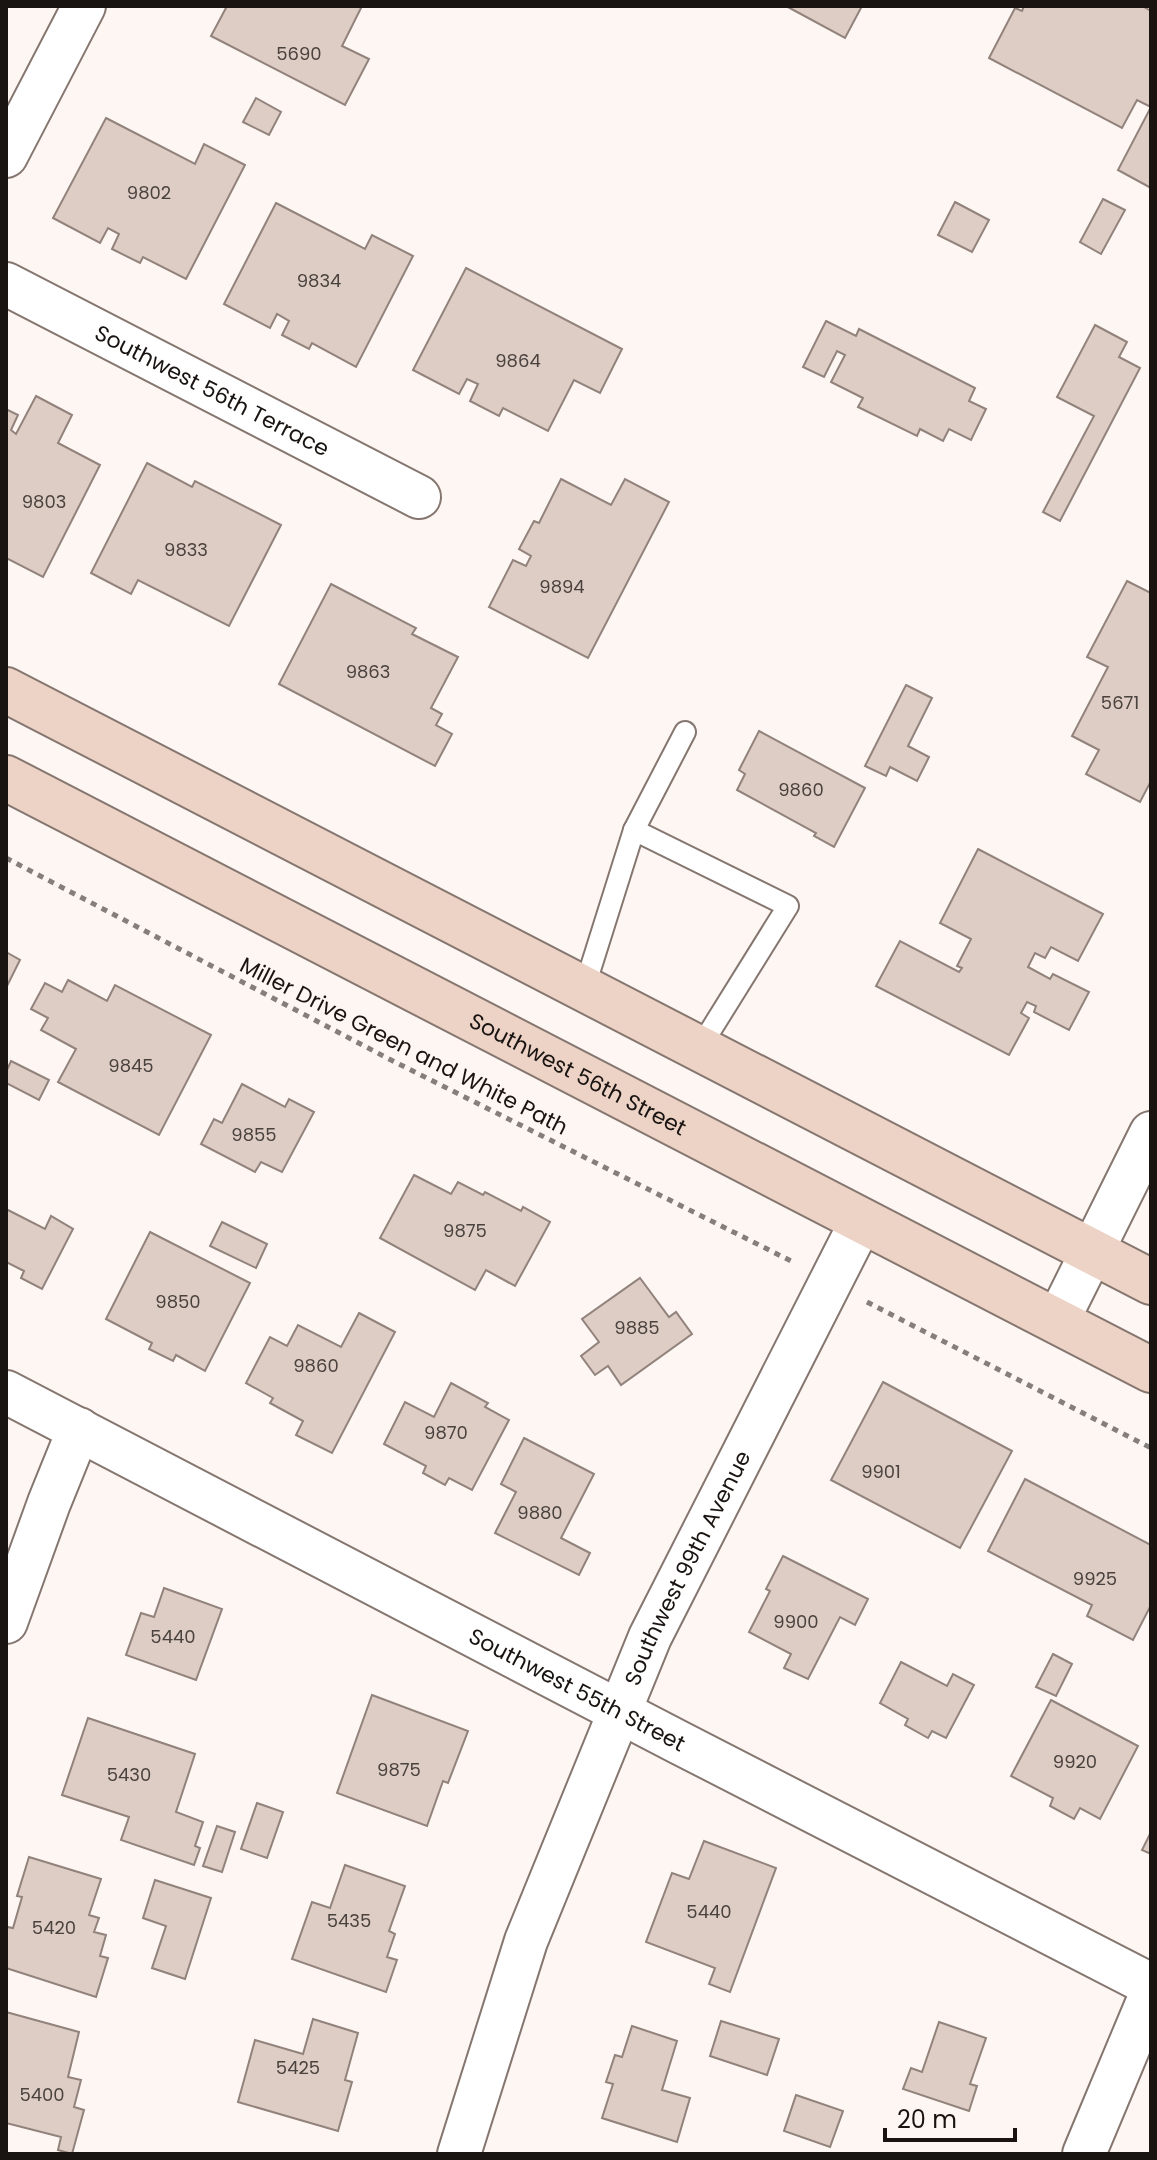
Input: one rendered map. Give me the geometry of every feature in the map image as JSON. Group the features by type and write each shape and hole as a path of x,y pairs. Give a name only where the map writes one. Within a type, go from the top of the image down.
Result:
{"main road":[{"path":"6,690 1151,1282"},
{"name":"Southwest 56th Street","path":"6,778 1151,1370"}],"street":[{"path":"6,156 84,6"},
{"name":"Southwest 56th Terrace","path":"6,284 419,497"},
{"path":"1057,1322 1151,1133"},
{"name":"Southwest 99th Avenue","path":"459,2154 526,1941 650,1637 862,1220"},
{"name":"Southwest 55th Street","path":"6,1392 1151,1985"},
{"path":"6,1622 79,1429"},
{"path":"1084,2154 1151,1994"}],"lane":[{"path":"584,989 634,830 685,732"},
{"path":"634,830 788,906 699,1049"}],"path":[{"name":"Miller Drive Green and White Path","path":"6,858 391,1060 790,1260"},
{"path":"867,1301 1151,1448"}],"building":[{"path":"227,6 362,6 342,46 369,59 345,105 211,36"},
{"path":"786,6 862,6 845,38"},
{"path":"1024,6 1142,6 1151,11 1151,107 1137,100 1122,128 989,58 1015,8 1022,11"},
{"path":"256,98 281,112 269,135 243,122"},
{"path":"1151,107 1151,188 1118,170"},
{"path":"106,118 195,164 204,144 245,165 186,279 143,257 140,263 112,249 119,234 108,228 100,243 53,218"},
{"path":"1103,199 1125,210 1101,254 1080,242"},
{"path":"955,202 989,220 972,252 938,235"},
{"path":"276,203 365,249 372,235 413,256 356,367 312,343 309,349 282,335 289,321 277,314 270,328 224,304"},
{"path":"466,268 622,349 600,393 574,380 548,431 503,408 499,416 470,401 478,384 467,379 459,394 413,370"},
{"path":"826,321 856,336 859,329 975,388 969,401 986,409 971,440 949,429 943,441 920,429 917,436 858,407 863,398 831,382 845,355 837,351 824,377 803,367"},
{"path":"1095,325 1127,342 1119,357 1140,368 1060,521 1043,512 1094,416 1057,397"},
{"path":"36,396 72,415 58,443 100,465 43,577 6,558 6,409 18,415 11,430 16,434"},
{"path":"147,463 192,487 195,481 281,525 229,626 138,580 131,594 91,573"},
{"path":"561,479 611,505 625,479 669,502 588,658 489,607 513,560 526,566 531,556 519,549 534,521 539,523"},
{"path":"1127,581 1151,593 1151,781 1140,802 1086,774 1099,750 1072,736 1108,667 1087,657"},
{"path":"331,584 416,628 412,634 458,657 431,708 442,714 436,725 452,734 435,766 279,684"},
{"path":"906,685 932,698 908,746 929,757 917,781 890,767 886,776 865,766"},
{"path":"759,731 865,788 834,847 814,836 816,833 737,790 745,774 739,770"},
{"path":"978,849 1103,914 1078,961 1051,947 1045,958 1035,953 1028,967 1050,979 1053,974 1089,992 1069,1030 1034,1012 1036,1006 1027,1002 1021,1013 1029,1018 1009,1055 876,986 900,941 959,972 962,968 957,966 971,939 940,923"},
{"path":"6,952 20,960 6,988"},
{"path":"68,980 107,1001 115,985 211,1035 159,1135 58,1082 76,1049 41,1030 48,1018 31,1009 45,983 62,992"},
{"path":"11,1061 49,1080 39,1100 6,1083 6,1072"},
{"path":"242,1084 285,1107 289,1099 314,1112 282,1172 261,1162 255,1172 201,1144 214,1119 222,1123"},
{"path":"414,1175 451,1194 458,1182 521,1211 523,1207 550,1222 515,1286 486,1270 475,1290 380,1238"},
{"path":"6,1209 45,1229 51,1216 73,1229 42,1289 21,1278 24,1271 6,1262"},
{"path":"222,1222 267,1244 256,1268 210,1246"},
{"path":"150,1232 250,1283 205,1371 176,1355 173,1361 149,1349 152,1343 106,1319"},
{"path":"640,1278 669,1317 676,1312 692,1334 621,1385 608,1366 595,1375 581,1356 599,1342 582,1319"},
{"path":"359,1313 395,1332 332,1453 296,1435 303,1421 270,1403 273,1398 246,1383 270,1337 287,1346 298,1325 341,1347"},
{"path":"883,1382 1012,1451 960,1548 831,1480"},
{"path":"451,1383 488,1403 485,1407 509,1420 472,1490 449,1478 445,1485 423,1473 426,1466 384,1444 405,1402 434,1417"},
{"path":"524,1438 594,1474 561,1538 590,1553 579,1575 495,1533 516,1492 501,1484"},
{"path":"1025,1479 1151,1545 1151,1605 1133,1640 1087,1616 1092,1605 988,1551"},
{"path":"783,1556 868,1599 855,1625 840,1617 808,1679 784,1668 791,1654 749,1632 770,1591 766,1589"},
{"path":"164,1588 222,1609 196,1680 126,1655 141,1613 154,1617"},
{"path":"1053,1654 1072,1664 1056,1696 1036,1687"},
{"path":"901,1662 947,1686 953,1674 974,1685 946,1738 932,1731 928,1738 905,1725 908,1719 880,1703"},
{"path":"372,1695 468,1731 448,1783 443,1781 427,1826 337,1793"},
{"path":"1051,1700 1138,1746 1100,1819 1080,1808 1074,1819 1050,1806 1053,1798 1011,1776"},
{"path":"88,1718 195,1754 176,1812 203,1822 195,1846 200,1848 194,1865 121,1840 129,1817 62,1795"},
{"path":"257,1803 283,1812 267,1858 241,1849"},
{"path":"217,1826 235,1832 222,1872 203,1866"},
{"path":"1151,1832 1151,1854 1142,1850"},
{"path":"704,1841 776,1868 730,1992 709,1984 715,1968 646,1942 672,1873 689,1879"},
{"path":"29,1857 101,1879 89,1915 99,1918 94,1932 106,1935 100,1956 108,1958 96,1997 6,1968 6,1931 7,1927 13,1928 22,1897 17,1896"},
{"path":"345,1865 405,1886 389,1931 395,1934 387,1957 397,1960 386,1992 292,1959 312,1902 330,1908"},
{"path":"155,1880 211,1898 185,1979 152,1968 166,1926 143,1918"},
{"path":"6,2012 79,2032 68,2077 81,2080 74,2107 84,2110 72,2154 58,2150 61,2137 6,2123"},
{"path":"313,2019 358,2033 345,2080 352,2082 338,2131 238,2102 255,2040 303,2054"},
{"path":"721,2021 779,2039 767,2075 710,2056"},
{"path":"939,2022 986,2038 970,2084 977,2086 969,2111 903,2089 911,2068 922,2072"},
{"path":"632,2026 677,2041 662,2090 690,2098 677,2142 602,2118 613,2084 606,2082 615,2055 622,2057"},
{"path":"796,2095 843,2111 830,2147 784,2131"}]}
